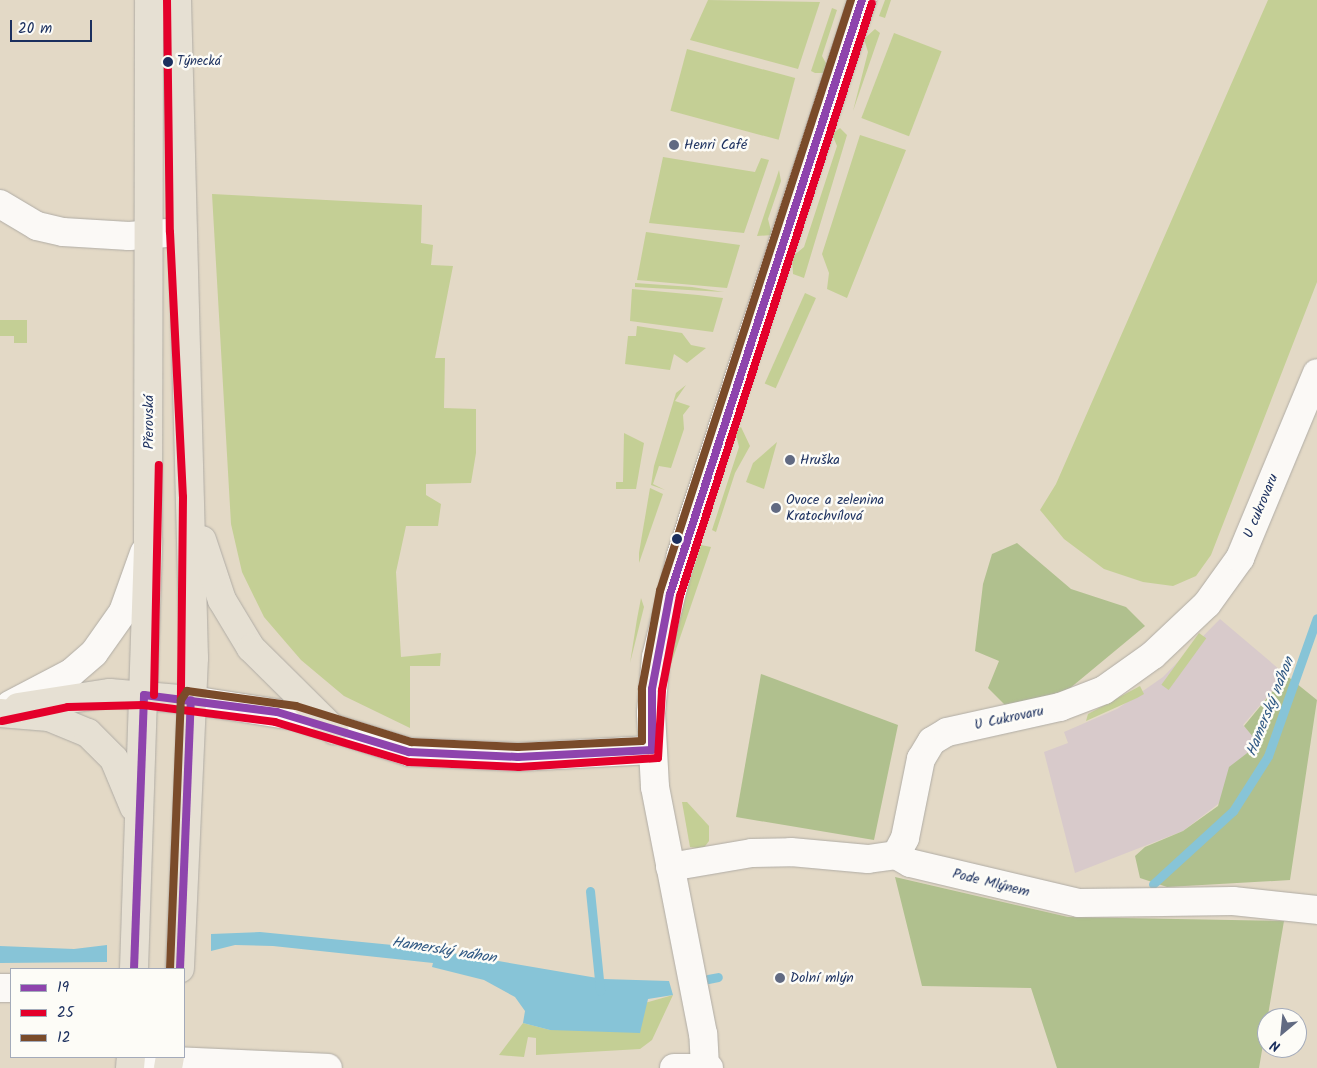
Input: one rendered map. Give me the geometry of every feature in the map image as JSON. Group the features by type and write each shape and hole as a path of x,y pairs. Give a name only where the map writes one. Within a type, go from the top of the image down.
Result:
{"main road":[{"name":"Přerovská","path":"134,968 148,540 151,234 149,0"},
{"path":"177,0 180,232 193,497 191,700 180,968"},
{"path":"193,497 212,575 237,627 270,669 334,730"},
{"path":"0,711 67,696 144,695 191,700"},
{"path":"0,711 56,719 99,741 126,779 139,845"}],"street":[{"path":"674,1068 707,1067 670,867 652,750 652,689 670,594 862,0"},
{"path":"0,204 37,226 63,232 151,234 180,232"},
{"name":"U cukrovaru","path":"1185,627 1225,583 1240,558 1317,373"},
{"path":"0,711 56,682 94,653 123,612 148,540"},
{"name":"U Cukrovaru","path":"896,855 905,838 921,759 932,741 947,732 1060,707 1104,690 1185,627"},
{"path":"191,700 277,712 379,746 438,755 591,755 652,750"},
{"path":"670,867 752,853 791,852 868,859 896,855"},
{"name":"Pode Mlýnem","path":"896,855 910,863 1079,903 1191,900 1317,910"},
{"path":"130,1061 328,1068"}],"shaded area":[{"path":"1220,619 1286,675 1243,725 1260,744 1244,784 1183,831 1075,873 1044,752 1068,743 1064,732 1117,709 1163,677"}],"green space":[{"path":"708,0 820,2 798,69 690,40"},
{"path":"885,0 891,0 885,18 879,16"},
{"path":"1268,0 1317,0 1317,282 1211,555 1196,576 1173,586 1143,582 1104,569 1064,539 1040,510 1056,484"},
{"path":"832,8 837,10 822,56 827,65 824,73 815,73 811,71"},
{"path":"875,29 880,33 853,111 868,52 864,39"},
{"path":"894,33 942,51 909,136 861,118"},
{"path":"687,49 795,78 779,140 670,111"},
{"path":"840,128 847,135 804,278 793,274 792,257 804,247 837,146 832,134"},
{"path":"860,135 906,150 847,298 827,289 829,273 822,254"},
{"path":"663,157 755,172 761,158 769,160 744,233 649,223"},
{"path":"779,170 781,181 768,219 772,235 757,236"},
{"path":"212,194 422,205 421,243 433,245 431,265 453,266 435,358 445,358 444,408 476,409 476,453 471,483 426,484 426,495 441,504 438,526 406,526 396,572 401,657 441,653 440,666 410,666 410,728 344,696 301,660 264,617 242,572 231,524"},
{"path":"646,232 740,245 727,288 637,280"},
{"path":"635,283 692,287 724,292 635,287"},
{"path":"632,289 723,298 713,332 630,321"},
{"path":"805,293 816,298 776,388 765,383"},
{"path":"0,320 27,320 27,343 14,343 14,336 0,336"},
{"path":"637,326 682,333 691,345 706,348 687,363 674,354 670,370 625,364 628,336 636,336"},
{"path":"686,385 675,401 690,406 683,415 684,429 671,468 659,466 653,484 665,490 651,485 654,466 676,393"},
{"path":"741,427 750,446 735,473 716,532 712,530 739,447 735,431"},
{"path":"624,433 644,443 636,489 616,489 616,482 623,482"},
{"path":"777,442 764,489 746,482 753,463"},
{"path":"650,488 663,494 639,563 639,553"},
{"path":"1017,543 1071,589 1126,607 1145,626 1069,689 1009,709 988,688 999,661 975,651 983,584 992,554"},
{"path":"701,545 711,547 670,667 681,609"},
{"path":"641,598 644,607 630,663 637,619"},
{"path":"1199,633 1206,638 1169,690 1161,685"},
{"path":"761,674 898,725 874,840 736,817"},
{"path":"1286,675 1317,700 1290,880 1167,887 1140,878 1135,856 1145,847 1183,831 1218,806 1229,767 1259,744 1244,726"},
{"path":"1140,686 1144,694 1086,721 1088,714"},
{"path":"682,802 687,802 709,826 709,841 703,849 690,847"},
{"path":"895,877 1068,917 1284,921 1269,1008 1257,1008 1257,1058 1261,1058 1259,1068 1057,1068 1031,988 922,986"},
{"path":"673,995 652,1040 640,1049 536,1055 536,1038 528,1037 524,1057 499,1055 523,1023 550,1030"}],"water":[{"path":"260,932 423,948 603,979 669,981 673,995 648,999 640,1033 550,1030 523,1023 525,1011 515,997 484,980 432,967 433,963 273,946 235,945 211,951 211,934"},
{"path":"107,945 107,962 0,963 0,946 74,949"}],"waterway":[{"name":"Hamerský náhon","path":"1153,884 1233,811 1268,756 1317,618"},
{"path":"590,891 600,990"},
{"name":"Hamerský náhon","path":"708,979 718,977"}],"transit line":[{"name":"25","path":"167,0 170,232 183,497 181,700"},
{"name":"12","path":"170,968 181,700 187,691 296,706 411,742 518,747 642,741 642,688 660,591 851,0"},
{"name":"19","path":"652,750 652,689 670,594 862,0"},
{"name":"25","path":"2,721 68,707 143,705 275,722 408,762 519,767 658,758 662,690 680,596 872,3"},
{"name":"25","path":"154,695 159,465"},
{"name":"19","path":"134,968 144,695 277,712 409,752 518,757 652,750"},
{"name":"19","path":"180,968 191,700"}],"place":[{"name":"Týnecká","path":"168,62"},
{"name":"Henri Café","path":"674,145"},
{"name":"Hruška","path":"790,460"},
{"name":"Ovoce a zelenina Kratochvílová","path":"776,508"},
{"name":"Dolní mlýn","path":"780,978"}]}
